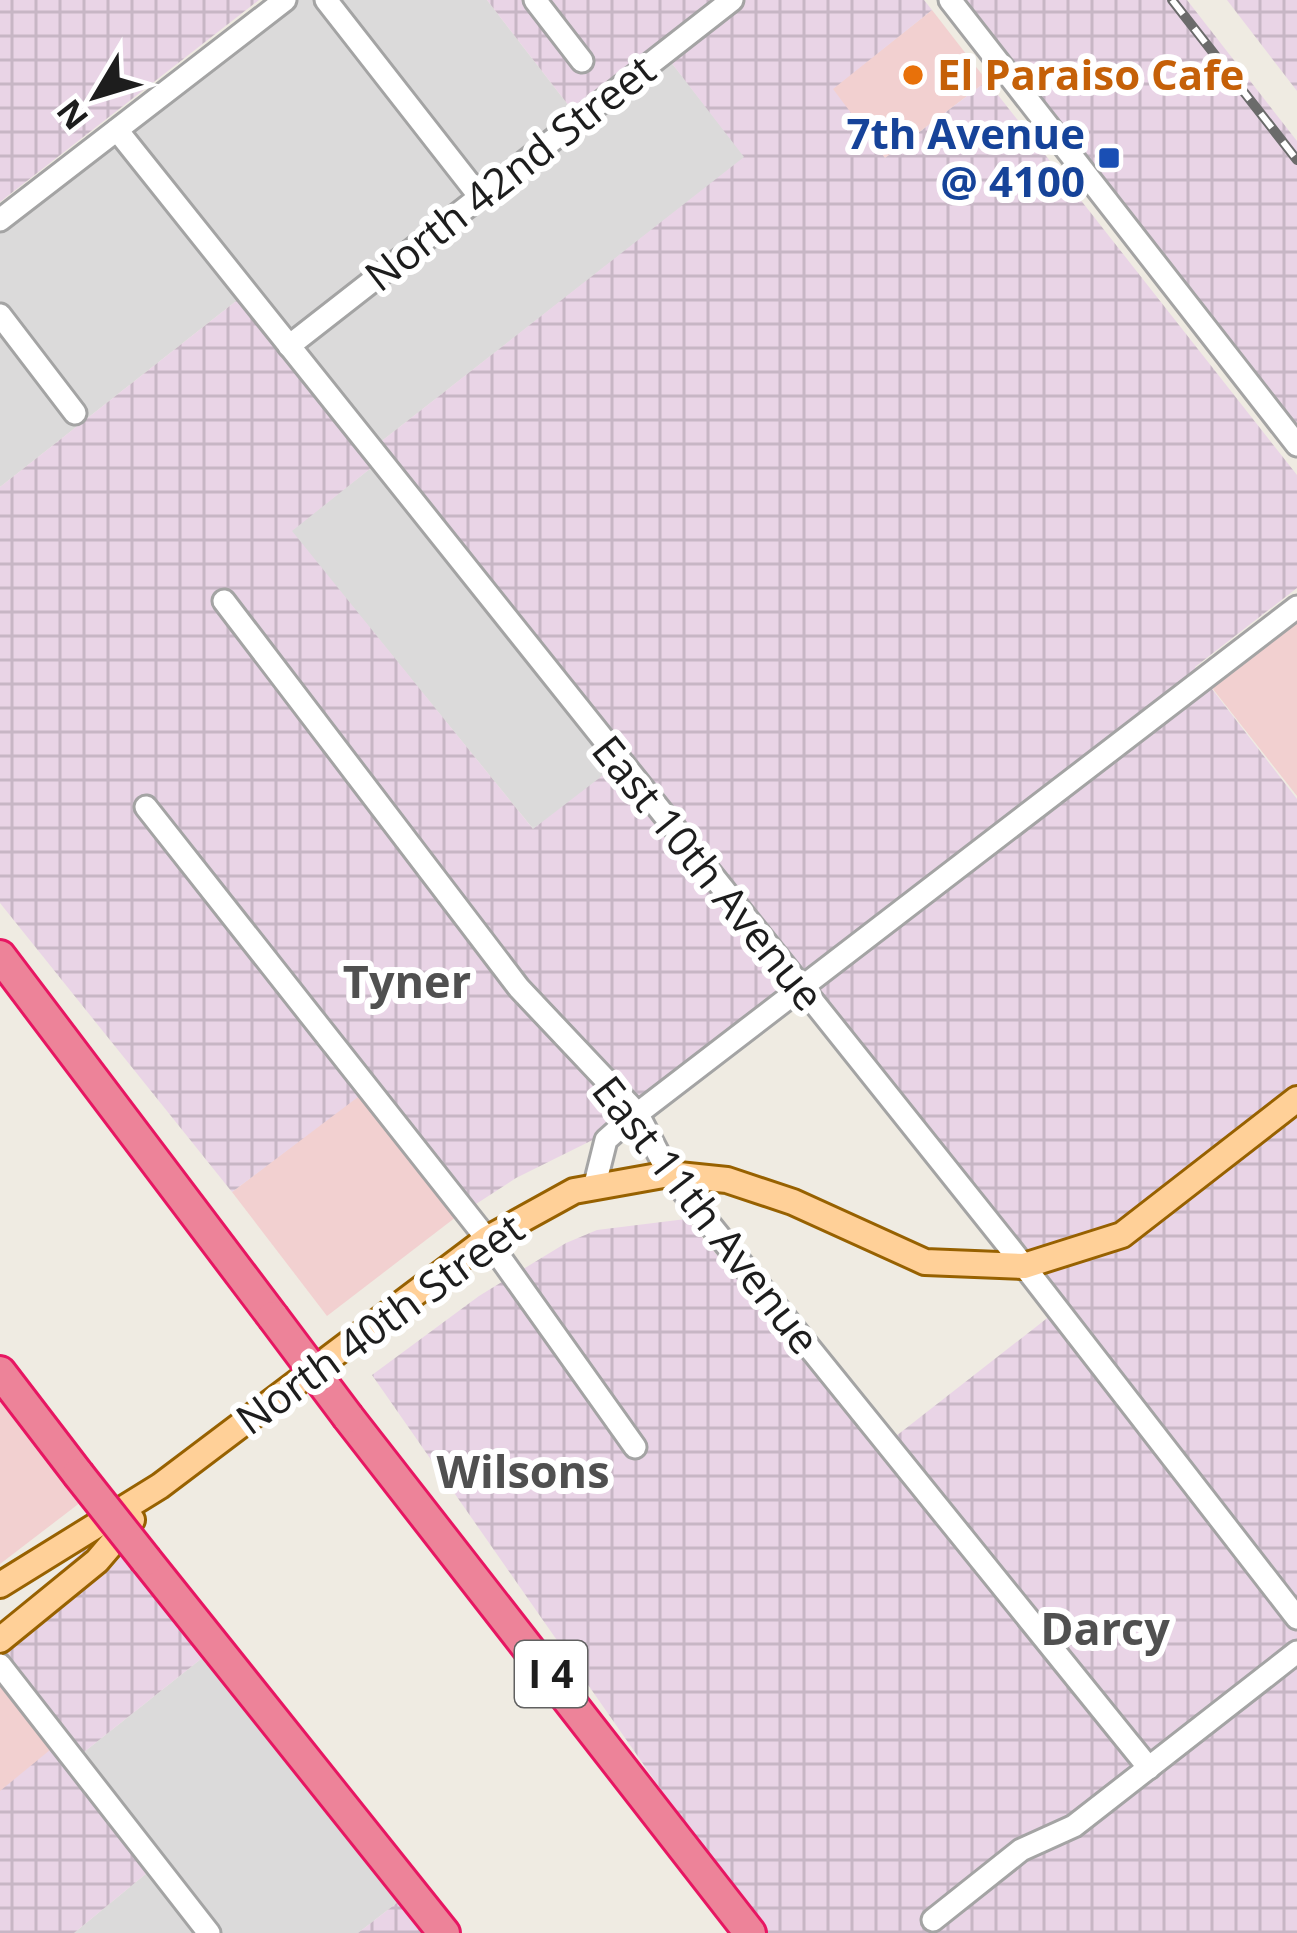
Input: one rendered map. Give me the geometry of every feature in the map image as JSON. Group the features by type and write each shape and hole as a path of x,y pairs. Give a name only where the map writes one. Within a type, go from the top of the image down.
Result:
{"highway":[{"name":"I 4","path":"0,956 349,1417 750,1933"},
{"path":"0,968 60,1035"},
{"path":"0,1372 444,1933"}],"main road":[{"name":"North 40th Street","path":"0,1585 160,1486 487,1239 546,1203 595,1184 669,1174 727,1180 771,1194 925,1262 1024,1266 1122,1235 1297,1099"},
{"name":"North 40th Street","path":"0,1640 97,1561 160,1486"}],"street":[{"path":"0,220 285,0"},
{"path":"326,0 480,196"},
{"path":"536,0 582,61"},
{"name":"North 42nd Street","path":"289,346 732,0"},
{"path":"950,0 1297,445"},
{"name":"East 10th Avenue","path":"117,130 1024,1266 1297,1618"},
{"path":"0,315 75,412"},
{"name":"East 11th Avenue","path":"224,601 519,988 637,1114 669,1174 1149,1768"},
{"path":"595,1184 606,1140 637,1114 1297,607"},
{"path":"146,807 487,1239 635,1447"},
{"path":"933,1920 1021,1850 1073,1826 1297,1652"},
{"path":"0,1665 209,1933"}],"shaded area":[{"path":"0,0 259,0 0,202"},
{"path":"294,0 487,0 576,115 292,336 130,128"},
{"path":"487,0 730,0 576,115"},
{"path":"744,0 924,0 932,10 833,89 885,158 987,81 1297,475 1297,588 1195,667 1297,799 1297,1611 374,447 744,157 667,57"},
{"path":"951,0 1187,0 1297,141 1297,443"},
{"path":"1227,0 1297,0 1297,91"},
{"path":"932,10 987,81 885,158 832,89"},
{"path":"667,57 745,157 374,447 293,346"},
{"path":"118,138 245,294 0,487 0,228"},
{"path":"245,294 376,464 292,531 533,829 615,766 796,990 645,1114 516,1178 456,1217 362,1094 232,1192 0,903 0,487"},
{"path":"376,464 615,766 534,830 291,531"},
{"path":"1297,614 1297,796 1209,684"},
{"path":"362,1093 456,1217 327,1316 232,1192"},
{"path":"686,1219 882,1447 1055,1312 1297,1625 1297,1933 761,1933 372,1375 479,1296 566,1243 597,1230"},
{"path":"0,1374 94,1492 0,1564"},
{"path":"119,1519 221,1643 74,1760 0,1668 0,1625"},
{"path":"221,1643 416,1888 358,1933 209,1933 74,1760"},
{"path":"0,1670 60,1750 0,1799"},
{"path":"56,1745 153,1868 74,1933 0,1933 0,1791"},
{"path":"153,1868 205,1933 74,1933"},
{"path":"416,1888 450,1933 358,1933"}],"railway":[{"path":"1172,0 1297,160"}],"place":[{"name":"El Paraiso Cafe","path":"913,75"},
{"name":"7th Avenue @ 4100","path":"1109,158"}],"district":[{"name":"Tyner","path":"407,982"},
{"name":"Wilsons","path":"523,1472"},
{"name":"Darcy","path":"1105,1629"}]}
